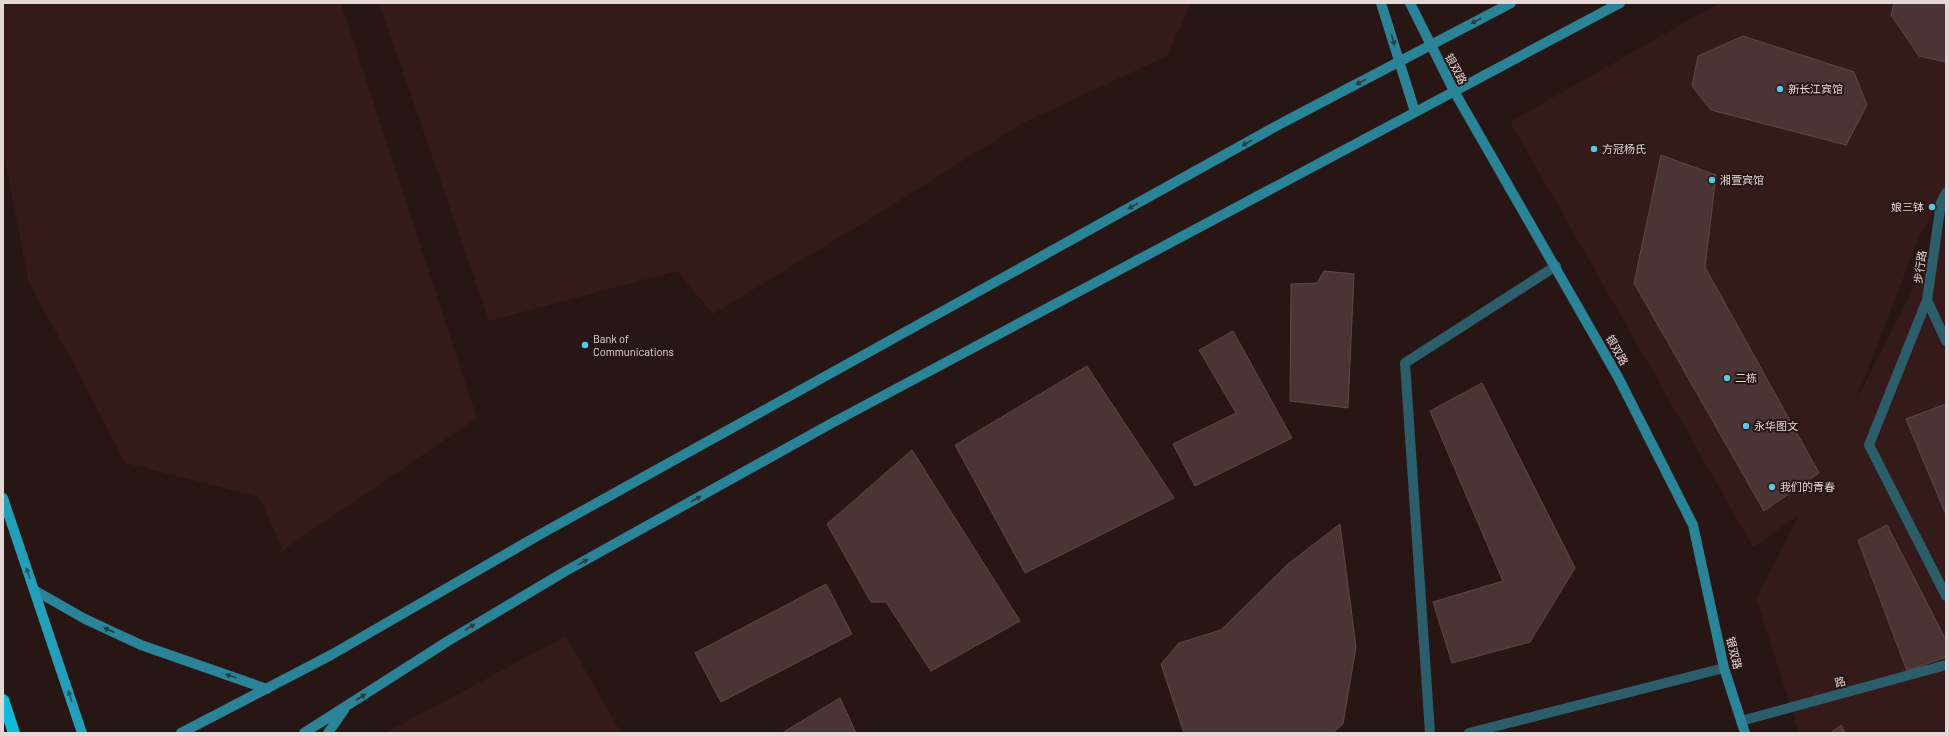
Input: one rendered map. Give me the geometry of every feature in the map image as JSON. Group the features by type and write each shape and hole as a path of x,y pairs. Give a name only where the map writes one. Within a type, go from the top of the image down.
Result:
{"highway":[{"path":"3,700 14,733"}],"main road":[{"path":"1381,3 1415,112"},
{"name":"银双路","path":"1410,3 1430,46 1454,91 1556,266 1618,377 1693,525 1724,668 1745,733"},
{"path":"181,733 331,655 539,535 1137,204 1400,61 1511,3"},
{"path":"304,733 448,641 571,568 832,423 1620,3"},
{"path":"3,498 82,733"},
{"path":"34,590 85,619 141,645 268,689"},
{"path":"328,733 346,706"}],"street":[{"name":"步行路","path":"1946,193 1941,203 1927,300 1946,341"},
{"path":"1430,733 1405,363 1556,266"},
{"path":"1927,300 1869,445 1946,596"},
{"name":"路","path":"1741,721 1946,665"},
{"path":"1469,733 1724,668"}],"shaded area":[{"path":"3,3 341,3 477,418 283,550 259,497 125,463 75,366 29,284 3,150"},
{"path":"379,3 1191,3 1167,56 1021,124 878,214 713,314 677,271 489,321"},
{"path":"1719,3 1946,3 1946,191 1920,235 1856,400 1946,225 1946,733 1799,733 1756,598 1798,516 1753,547 1510,122"},
{"path":"566,636 621,733 385,733"}],"building":[{"path":"1894,3 1946,3 1946,62 1919,56 1891,15"},
{"path":"1743,36 1854,72 1867,105 1846,145 1711,110 1692,86 1698,56"},
{"name":"二栋","path":"1661,155 1716,175 1705,267 1819,473 1764,511 1634,283"},
{"path":"1324,271 1354,274 1348,408 1290,401 1291,284 1317,283"},
{"path":"1233,331 1292,438 1195,486 1173,444 1236,413 1199,350"},
{"path":"1087,366 1174,498 1025,573 955,445"},
{"path":"1482,383 1575,568 1530,642 1452,663 1433,602 1503,581 1430,411"},
{"path":"1946,404 1946,515 1906,419"},
{"path":"912,450 1020,621 931,671 886,602 871,602 827,524"},
{"path":"1340,524 1356,647 1343,724 1333,733 1184,733 1161,664 1179,643 1221,630 1288,564"},
{"path":"1887,525 1946,640 1946,657 1907,671 1858,540"},
{"path":"826,584 852,634 721,702 695,653"},
{"path":"840,698 856,733 782,733"},
{"path":"1841,725 1845,733 1831,733"}],"place":[{"name":"新长江宾馆","path":"1780,89"},
{"name":"方冠杨氏","path":"1594,149"},
{"name":"湘萱宾馆","path":"1712,180"},
{"name":"娘三钵","path":"1932,207"},
{"name":"Bank of Communications","path":"585,345"},
{"name":"二栋","path":"1727,378"},
{"name":"永华图文","path":"1746,426"},
{"name":"我们的青春","path":"1772,487"}]}
